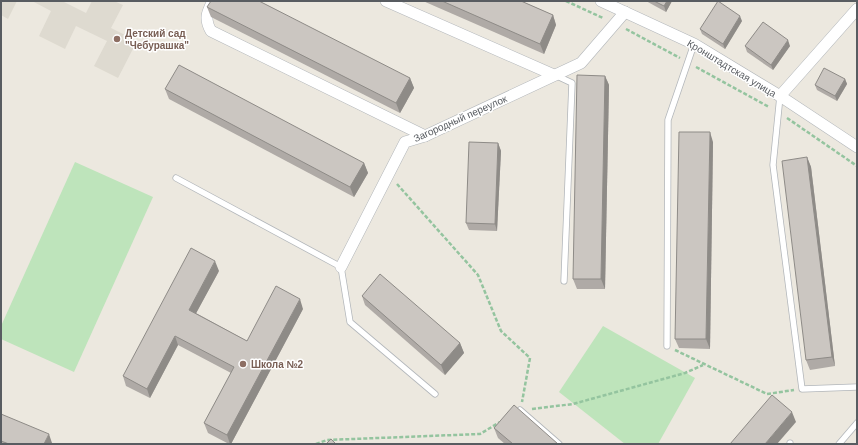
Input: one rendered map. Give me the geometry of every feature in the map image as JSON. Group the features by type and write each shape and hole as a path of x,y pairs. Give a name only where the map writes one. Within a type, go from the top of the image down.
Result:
{"street":[{"path":"213,1 206,18 206,23 211,31 424,136"},
{"path":"386,1 554,75"},
{"name":"Кронштадтская улица","path":"601,1 694,44 780,96 857,147"},
{"path":"780,96 857,9"},
{"name":"Загородный переулок","path":"341,266 405,142 424,136 581,63 625,12"}],"lane":[{"path":"667,346 668,120 694,44"},
{"path":"554,75 572,83 564,281"},
{"path":"780,96 773,165 802,389 857,387"},
{"path":"176,178 341,266 350,322 435,394"},
{"path":"520,410 559,444"},
{"path":"839,444 857,423"}],"path":[{"path":"566,1 615,24 688,62 778,112 857,166"},
{"path":"389,175 478,275 501,331 530,358 520,410"},
{"path":"667,346 703,365 767,394 802,389"},
{"path":"316,444 327,440 480,434 520,410 573,404 685,373 703,365"}],"shaded area":[{"path":"1,1 17,1 8,19 1,15"},
{"name":"Детский сад \"Чебурашка\"","path":"32,1 62,1 86,13 92,1 114,1 123,5 111,28 137,41 118,78 94,66 107,41 76,26 65,49 39,36 51,11"}],"green space":[{"path":"75,162 153,197 74,372 1,339 1,326"},
{"path":"603,326 695,378 658,444 625,444 559,392"}],"building":[{"path":"211,1 259,1 410,78 396,103 207,7"},
{"path":"442,1 521,1 553,15 540,44"},
{"path":"654,1 667,1 664,6"},
{"path":"718,1 740,16 723,44 700,29"},
{"path":"763,22 788,40 771,65 745,46"},
{"path":"179,65 364,163 350,187 165,89"},
{"path":"824,68 845,79 835,96 815,85"},
{"path":"577,75 605,76 601,279 573,279"},
{"path":"679,132 710,132 706,339 675,339"},
{"path":"469,142 498,143 495,224 466,223"},
{"path":"807,157 832,357 806,360 782,161"},
{"name":"Школа №2","path":"191,248 215,261 189,310 247,341 276,286 300,299 227,435 204,423 234,367 175,336 147,389 123,376"},
{"path":"380,274 460,343 441,365 362,296"},
{"path":"772,395 792,412 765,444 730,444"},
{"path":"514,405 558,444 513,444 494,428"},
{"path":"1,414 49,434 44,444 9,444 1,441"},
{"path":"331,439 336,444 326,444"}],"place":[{"name":"Детский сад \"Чебурашка\"","path":"117,39"},
{"name":"Школа №2","path":"243,364"}]}
